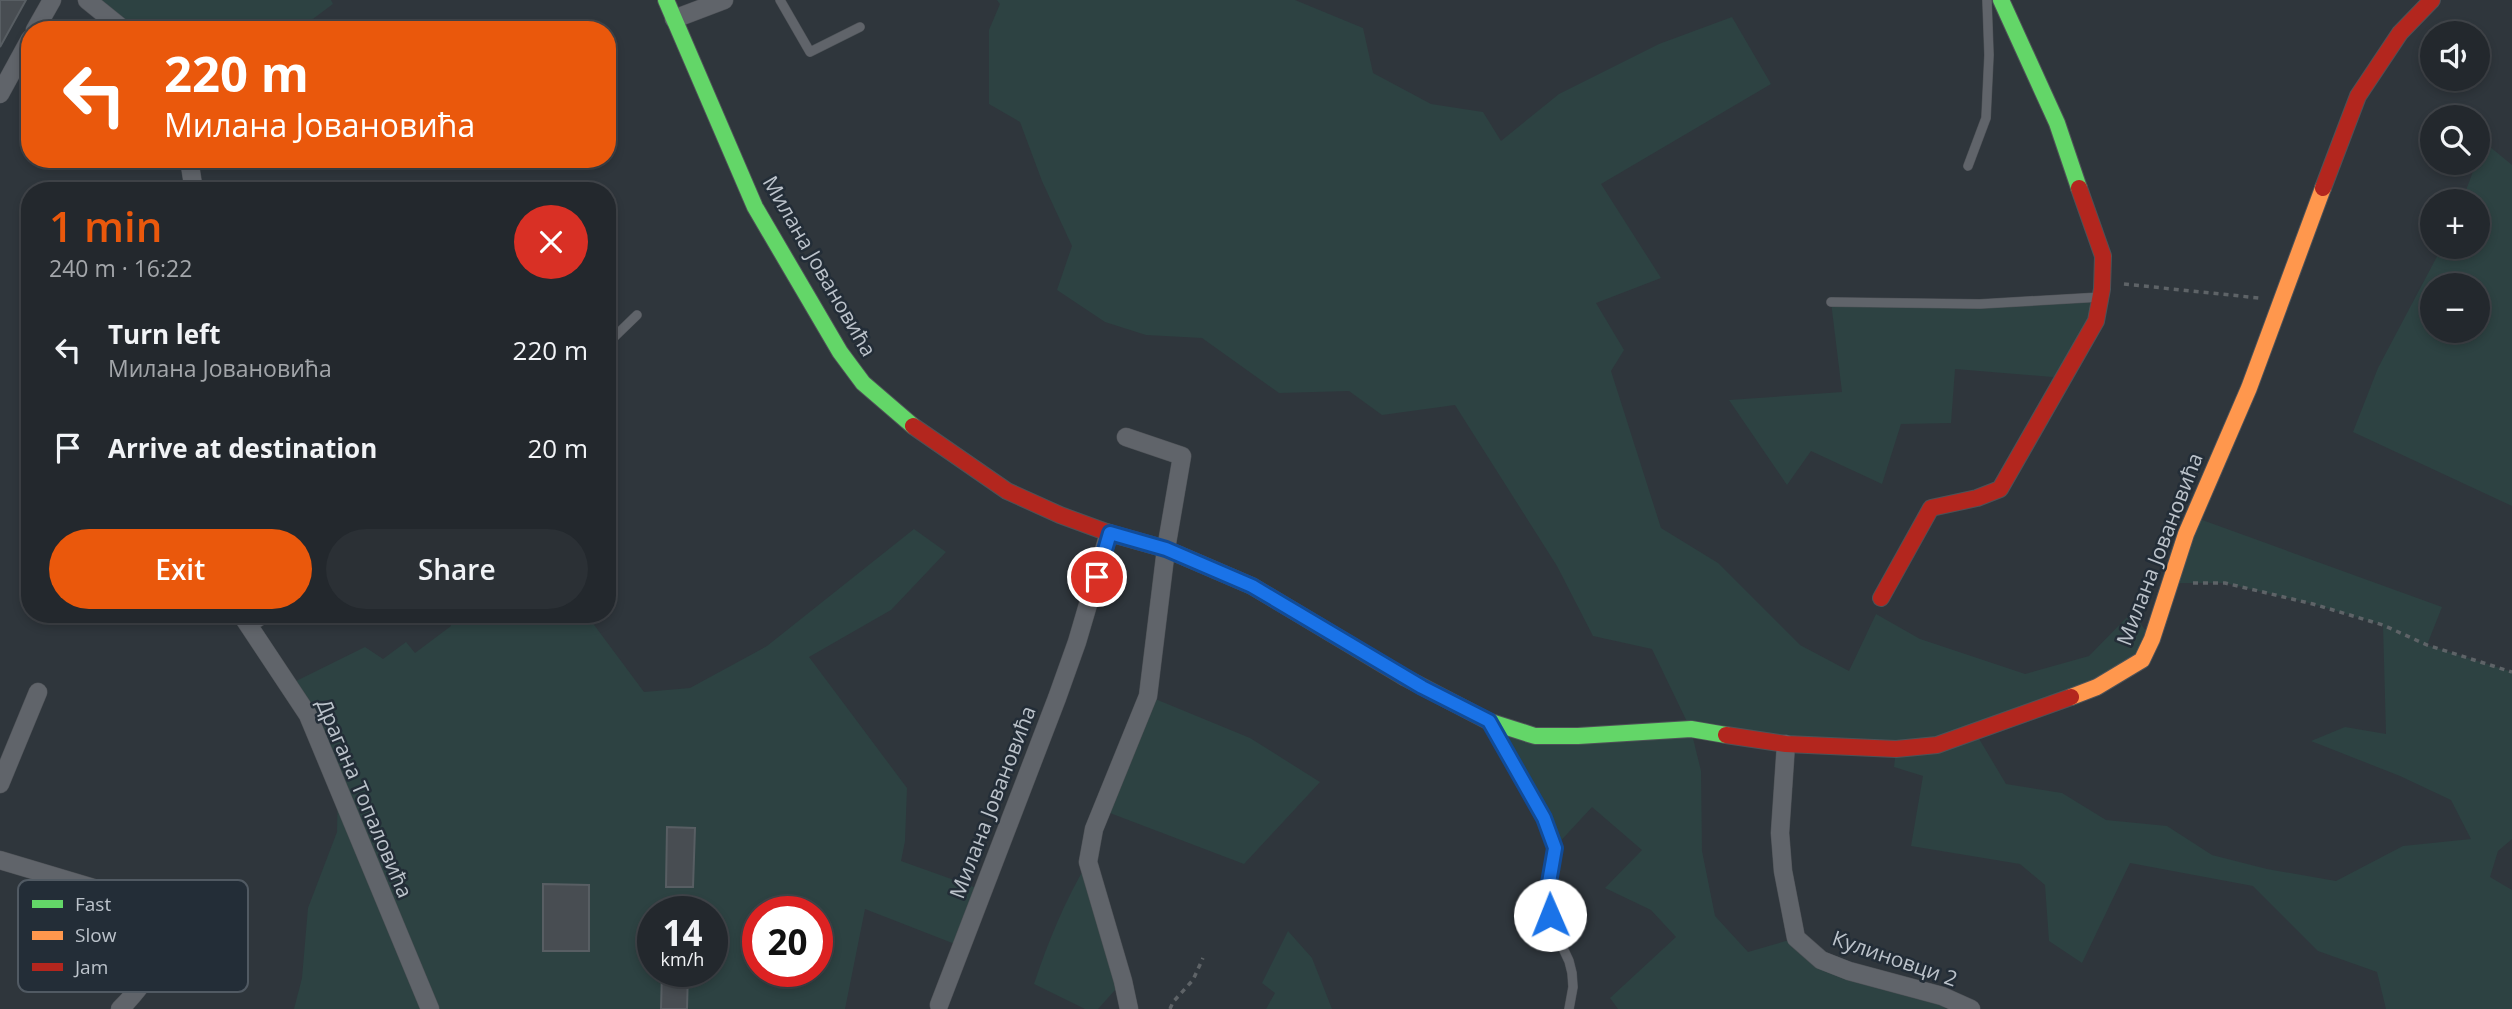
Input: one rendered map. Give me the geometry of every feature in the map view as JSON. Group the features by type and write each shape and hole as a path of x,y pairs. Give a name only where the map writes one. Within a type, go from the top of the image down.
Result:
{"street":[{"path":"40,21 51,0"},
{"path":"87,0 113,21"},
{"name":"Милана Јовановића","path":"666,0 755,207 840,352 863,383 919,430 1007,491 1060,515 1166,549 1252,586 1422,687 1489,721 1535,736 1691,729 1786,744 1896,749 1937,745 2097,687 2142,660 2152,639 2186,534 2284,300 2358,96 2400,33 2432,0"},
{"path":"674,19 724,0"},
{"path":"1881,598 1931,508 1977,498 2000,489 2096,321 2103,297 2103,256 2057,123 2001,0"},
{"path":"0,94 21,56"},
{"path":"1126,437 1182,456 1166,549 1148,696 1094,829 1088,862 1124,981 1129,1009"},
{"name":"Милана Јовановића","path":"939,1005 1057,698 1110,533"},
{"name":"Драгана Топаловића","path":"246,623 308,715 430,1009"},
{"path":"0,784 38,692"},
{"name":"Кулиновци 2","path":"1786,744 1780,833 1783,871 1796,938 1821,960 1849,971 1942,996 1971,1009"},
{"path":"0,860 67,880"},
{"path":"120,1009 135,992"}],"lane":[{"path":"780,0 810,52 860,27"},
{"path":"1968,166 1986,118 1989,55 1987,0"},
{"path":"1831,302 1980,304 2103,297"},
{"path":"616,336 637,316"},
{"path":"1489,721 1544,818 1555,848 1547,894 1553,927 1572,973 1573,987 1569,1009"}],"path":[{"path":"2105,278 2133,286 2284,300"},
{"path":"2170,583 2225,583 2313,604 2383,625 2427,645 2512,672"},
{"path":"1170,1009 1193,980 1203,958"}],"green space":[{"path":"87,0 331,0 333,4 310,21 113,21"},
{"path":"997,0 1295,0 1363,28 1373,73 1431,104 1483,112 1501,141 1559,94 1659,44 1732,17 1771,84 1601,184 1661,278 1596,303 1624,350 1611,371 1661,528 1718,563 1800,645 1849,671 1876,614 1920,639 2025,674 2089,656 2132,612 2152,639 2142,660 1975,732 2006,784 2062,793 2106,820 2167,826 2212,855 2267,869 2336,881 2403,846 2471,839 2451,800 2400,776 2311,741 2345,727 2386,734 2383,625 2313,604 2225,583 2170,583 2194,517 2442,607 2427,645 2512,672 2512,839 2498,851 2490,877 2512,890 2512,1009 2386,1009 2377,972 2318,951 2253,886 2130,863 2082,963 2049,941 2045,885 2020,864 1911,846 1923,776 1894,767 1896,749 1691,730 1701,771 1702,851 1715,916 1748,952 1796,938 1821,960 1942,996 1946,1009 1618,1009 1610,998 1676,937 1651,910 1605,888 1642,850 1592,807 1555,847 1495,732 1535,736 1690,728 1652,649 1593,636 1557,566 1455,405 1382,415 1349,391 1279,393 1202,338 1146,335 1105,322 1057,290 1072,246 1042,181 1020,122 989,104 989,30 1000,4"},
{"path":"2490,147 2512,165 2512,506 2353,432 2378,368 2420,289 2420,343 2490,343 2490,273 2428,273 2436,259 2490,259 2490,189 2466,189 2472,175 2490,175"},
{"path":"2103,297 2064,378 1955,369 1951,423 1901,424 1882,484 1811,451 1787,485 1729,400 1842,392 1831,302 1980,304"},
{"path":"914,529 946,552 891,610 809,657 907,788 905,841 901,861 982,890 960,946 865,909 845,1009 294,1009 302,978 308,908 337,832 338,786 288,685 365,647 383,659 406,642 415,653 451,626 450,623 593,623 644,692 690,688 767,646"},
{"path":"1148,696 1250,738 1320,782 1244,864 1102,810"},
{"path":"1088,862 1123,981 1098,1009 1085,1009 1034,984 1058,922"},
{"path":"1288,931 1312,958 1332,1009 1266,1009 1275,993 1262,983"}],"building":[{"path":"0,0 26,0 0,47"},
{"path":"667,827 695,828 693,887 666,887"},
{"path":"543,884 589,885 589,951 543,951"},
{"path":"662,987 688,987 687,1009 661,1009"}],"traffic: fast":[{"path":"666,0 755,207 840,352 863,383 913,426"},
{"path":"2001,0 2057,123 2079,188"},
{"path":"1404,677 1488,721 1535,736 1691,729 1726,735"}],"traffic: slow":[{"path":"2071,697 2097,687 2142,660 2152,639 2186,534 2249,388 2323,188"}],"traffic: jam":[{"path":"2323,188 2358,96 2400,33 2432,0"},
{"path":"1881,598 1931,508 1977,498 2000,489 2096,321 2102,289 2103,256 2079,188"},
{"path":"913,426 1007,491 1109,533 1166,549 1252,586 1404,677"},
{"path":"1726,735 1786,744 1896,749 1937,745 2071,697"}],"route":[{"path":"1097,577 1110,533 1166,549 1252,586 1422,687 1489,721 1544,818 1555,848 1547,894 1550,915"}]}
